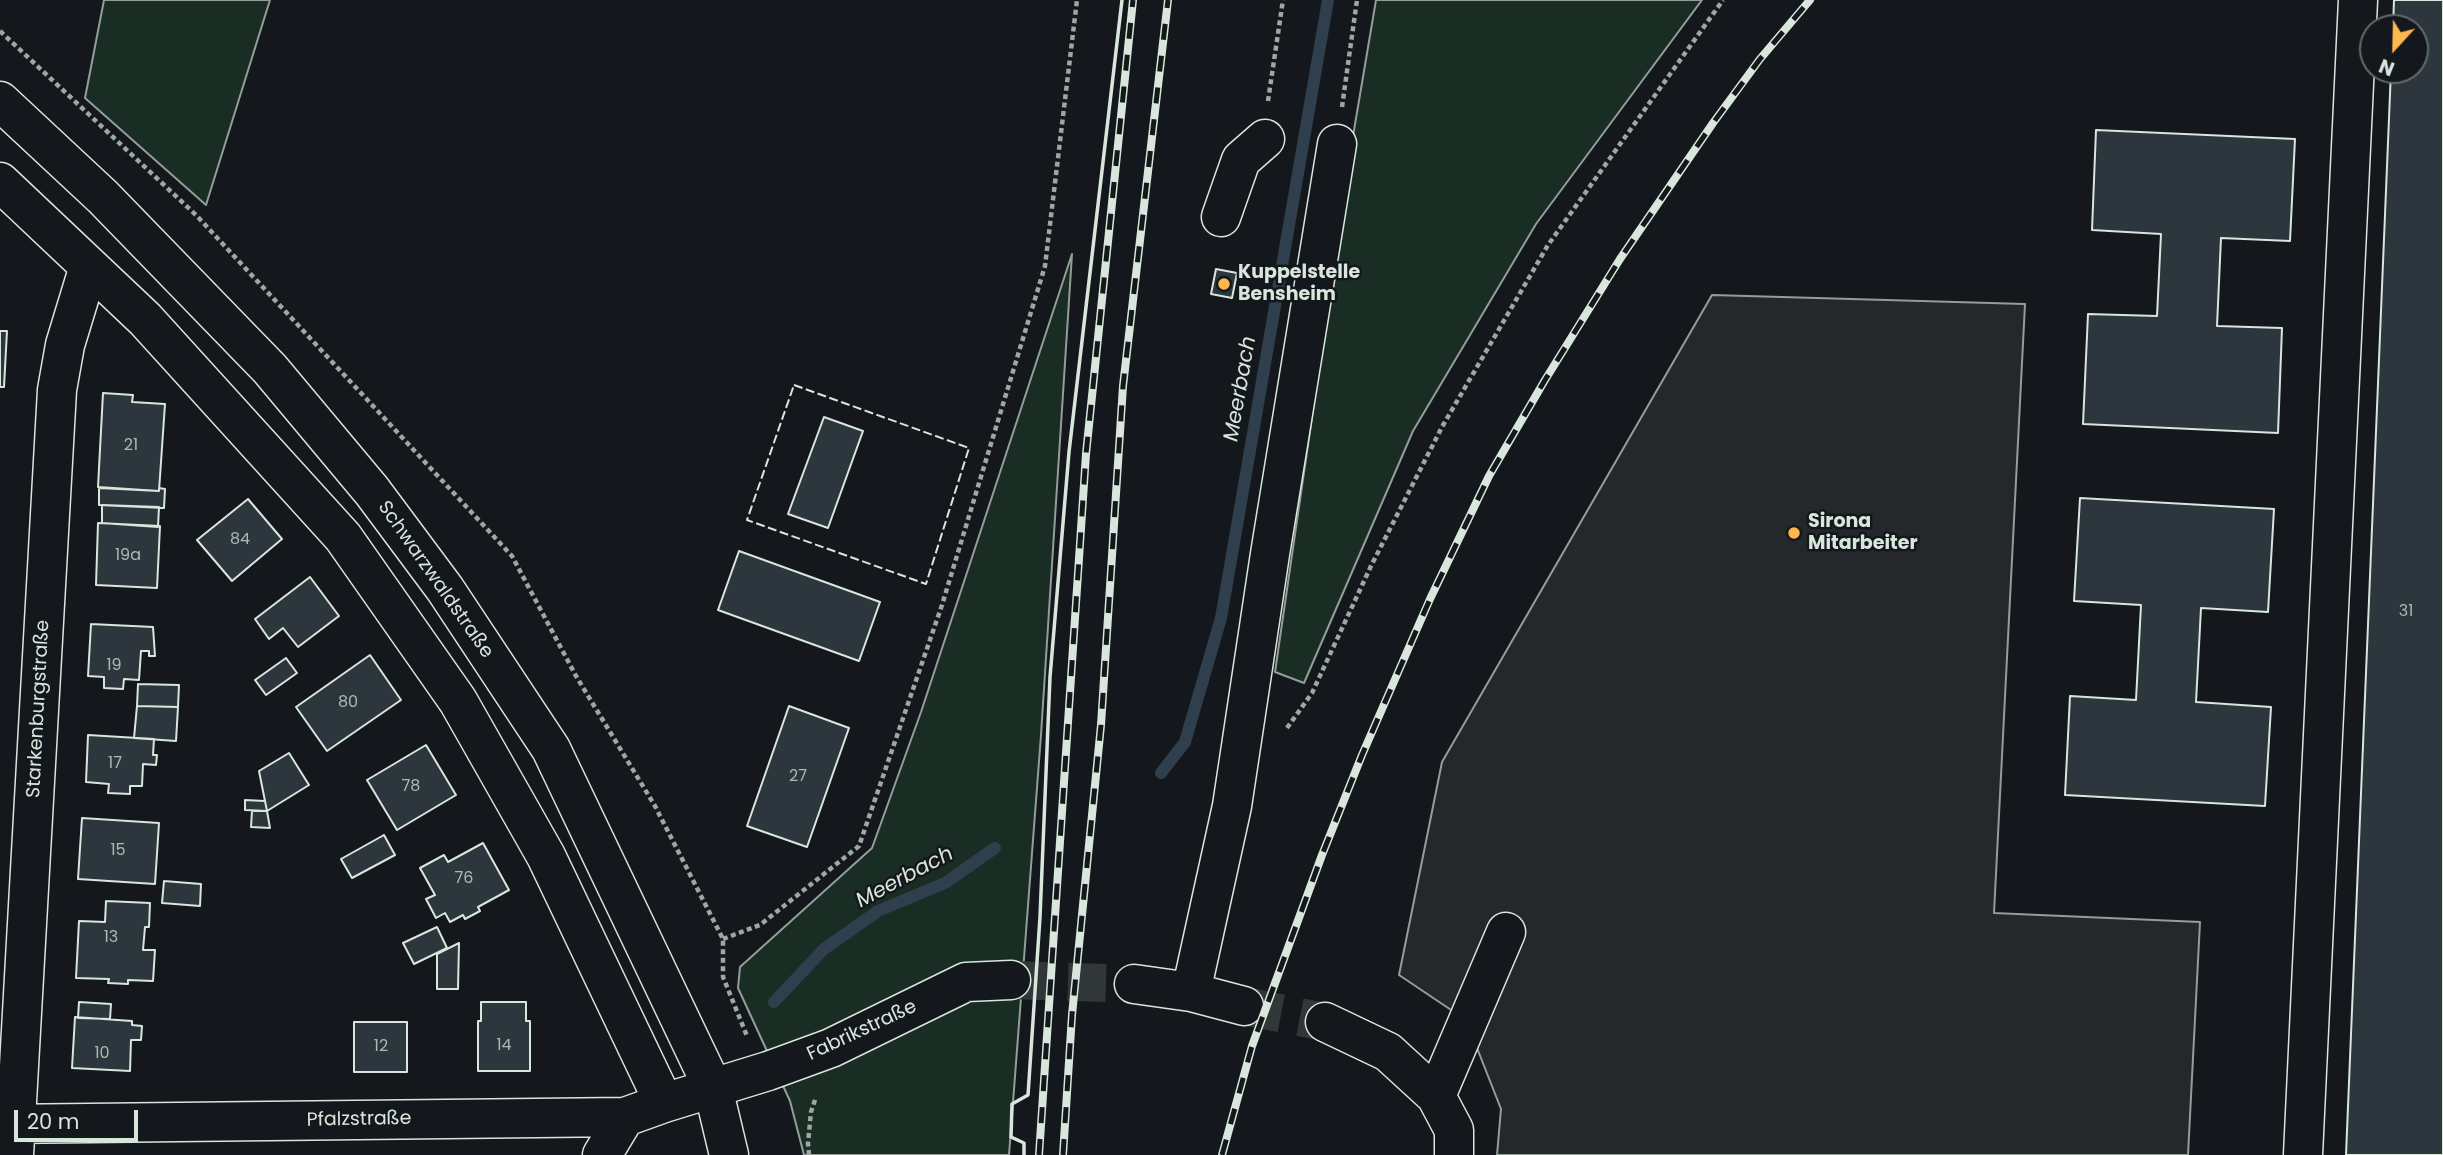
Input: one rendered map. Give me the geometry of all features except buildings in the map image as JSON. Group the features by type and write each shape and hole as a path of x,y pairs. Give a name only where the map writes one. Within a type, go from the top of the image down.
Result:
{"street":[{"path":"2303,1155 2358,0"},
{"name":"Schwarzwaldstraße","path":"0,101 103,197 270,369 372,491 445,589 551,749 713,1088 729,1155"},
{"path":"1221,217 1241,160 1265,139"},
{"path":"1191,992 1233,806 1270,554 1337,144"},
{"path":"0,182 145,319 343,537 458,701 546,856 664,1103"},
{"name":"Starkenburgstraße","path":"10,1134 57,390 65,345 89,266"},
{"path":"1436,1096 1506,932"},
{"name":"Fabrikstraße","path":"713,1088 768,1072 831,1048 966,982 1012,980"},
{"path":"1134,984 1191,992 1244,1006"},
{"path":"1325,1022 1388,1052 1436,1096 1454,1130 1454,1155"},
{"name":"Pfalzstraße","path":"10,1134 625,1118 713,1088"},
{"path":"602,1155 625,1118"}],"path":[{"path":"768,1072 747,1036 723,977 723,939 760,925 859,846 942,605 1045,266 1077,0"},
{"path":"1265,139 1269,82 1283,0"},
{"path":"1337,144 1357,0"},
{"path":"1280,738 1312,693 1371,566 1442,427 1548,245 1723,0"},
{"path":"809,1155 811,1112 817,1092"}],"green space":[{"path":"104,0 270,0 206,205 85,98"},
{"path":"1376,0 1702,0 1536,224 1413,431 1304,683 1275,672 1352,142"},
{"path":"1072,254 1041,735 1009,1155 804,1155 790,1101 738,988 740,967 872,848 921,712"}],"shaded area":[{"name":"Sirona Mitarbeiter","path":"1712,295 2025,304 1994,913 2200,922 2188,1155 1497,1155 1501,1109 1466,1020 1399,975 1442,762"}],"waterway":[{"name":"Meerbach","path":"1161,773 1185,742 1221,618 1328,0"},
{"name":"Meerbach","path":"774,1002 824,949 878,911 945,883 995,848"}],"tunnel":[{"path":"1011,980 1134,984"},
{"path":"1244,1006 1325,1022"}],"railway":[{"path":"1039,1155 1086,454 1133,0"},
{"path":"1063,1155 1072,1015 1101,725 1123,386 1168,0"},
{"path":"1222,1155 1252,1046 1322,855 1430,599 1489,476 1620,259 1713,123 1760,59 1810,0"}],"fence":[{"path":"794,385 969,448 926,584 747,520 794,385"}],"wall":[{"path":"1024,1155 1024,1143 1011,1137 1012,1104 1028,1095 1040,917 1050,677 1069,452 1122,0"}],"place":[{"name":"Kuppelstelle Bensheim","path":"1224,284"},
{"name":"Sirona Mitarbeiter","path":"1794,533"}]}
